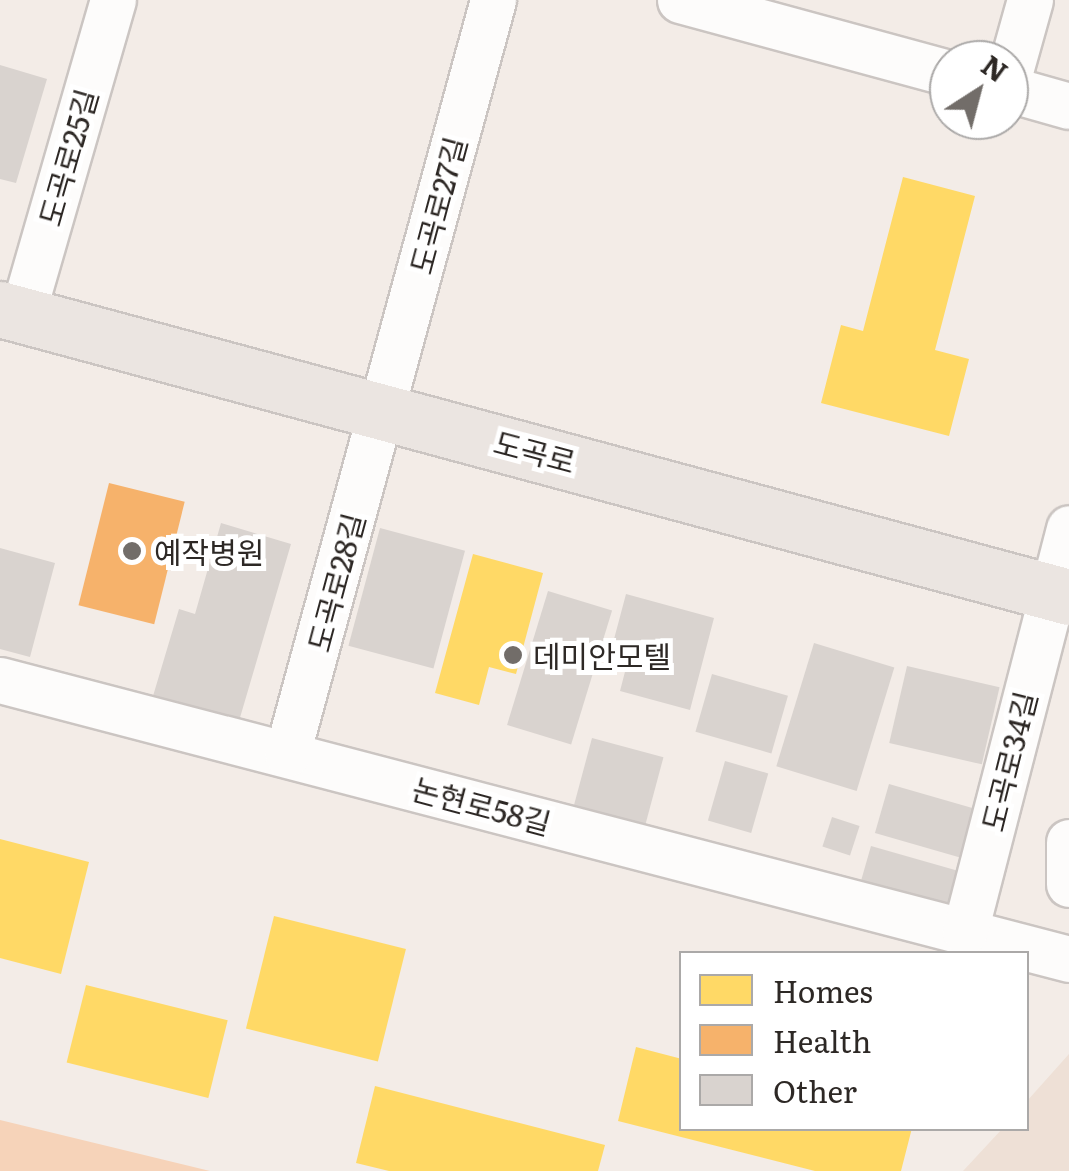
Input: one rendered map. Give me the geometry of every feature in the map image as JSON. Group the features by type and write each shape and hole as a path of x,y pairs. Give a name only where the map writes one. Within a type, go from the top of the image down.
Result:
{"main road":[{"name":"도곡로","path":"11,312 1060,594"}],"street":[{"name":"도곡로25길","path":"11,312 113,0"},
{"name":"도곡로27길","path":"382,409 493,0"},
{"path":"680,0 929,68"},
{"path":"1019,40 1030,0"},
{"path":"1029,95 1069,106"},
{"name":"도곡로28길","path":"287,754 382,409"},
{"name":"도곡로34길","path":"965,931 1060,594 1069,528"},
{"name":"논현로58길","path":"0,680 1069,959"},
{"path":"1069,842 1069,884"}],"shaded area":[{"path":"1069,1054 1069,1171 963,1171 1000,1131 1029,1131 1029,1099"},
{"path":"0,1120 210,1171 0,1171"}],"building: Homes":[{"path":"903,177 975,196 935,350 969,359 949,436 821,403 841,325 863,331"},
{"path":"473,554 543,573 516,674 489,667 479,705 435,693"},
{"path":"0,839 89,862 61,974 0,958"},
{"path":"274,916 406,949 378,1061 246,1029"},
{"path":"86,985 228,1020 208,1098 67,1063"},
{"path":"636,1047 679,1058 679,1131 911,1131 901,1171 815,1171 618,1121"},
{"path":"375,1086 605,1145 598,1171 389,1171 356,1163"}],"building: Health":[{"path":"109,483 185,502 154,624 79,605"}],"building: Other":[{"path":"0,65 47,79 16,183 0,179"},
{"path":"221,523 291,544 239,721 153,696 179,609 195,614"},
{"path":"380,528 465,551 433,669 348,646"},
{"path":"0,548 55,563 30,657 0,649"},
{"path":"548,591 612,611 571,744 507,725"},
{"path":"626,594 714,618 690,710 620,691 627,664 609,658"},
{"path":"814,643 894,668 857,791 776,766"},
{"path":"907,666 1000,687 982,764 889,743"},
{"path":"712,674 788,696 771,753 695,732"},
{"path":"592,738 663,757 645,825 574,806"},
{"path":"725,761 768,773 751,833 708,821"},
{"path":"889,784 978,810 964,859 875,833"},
{"path":"832,817 860,826 850,855 822,846"},
{"path":"871,846 959,871 947,916 858,890"}],"place":[{"name":"예작병원","path":"132,551"},
{"name":"데미안모텔","path":"513,655"}]}
